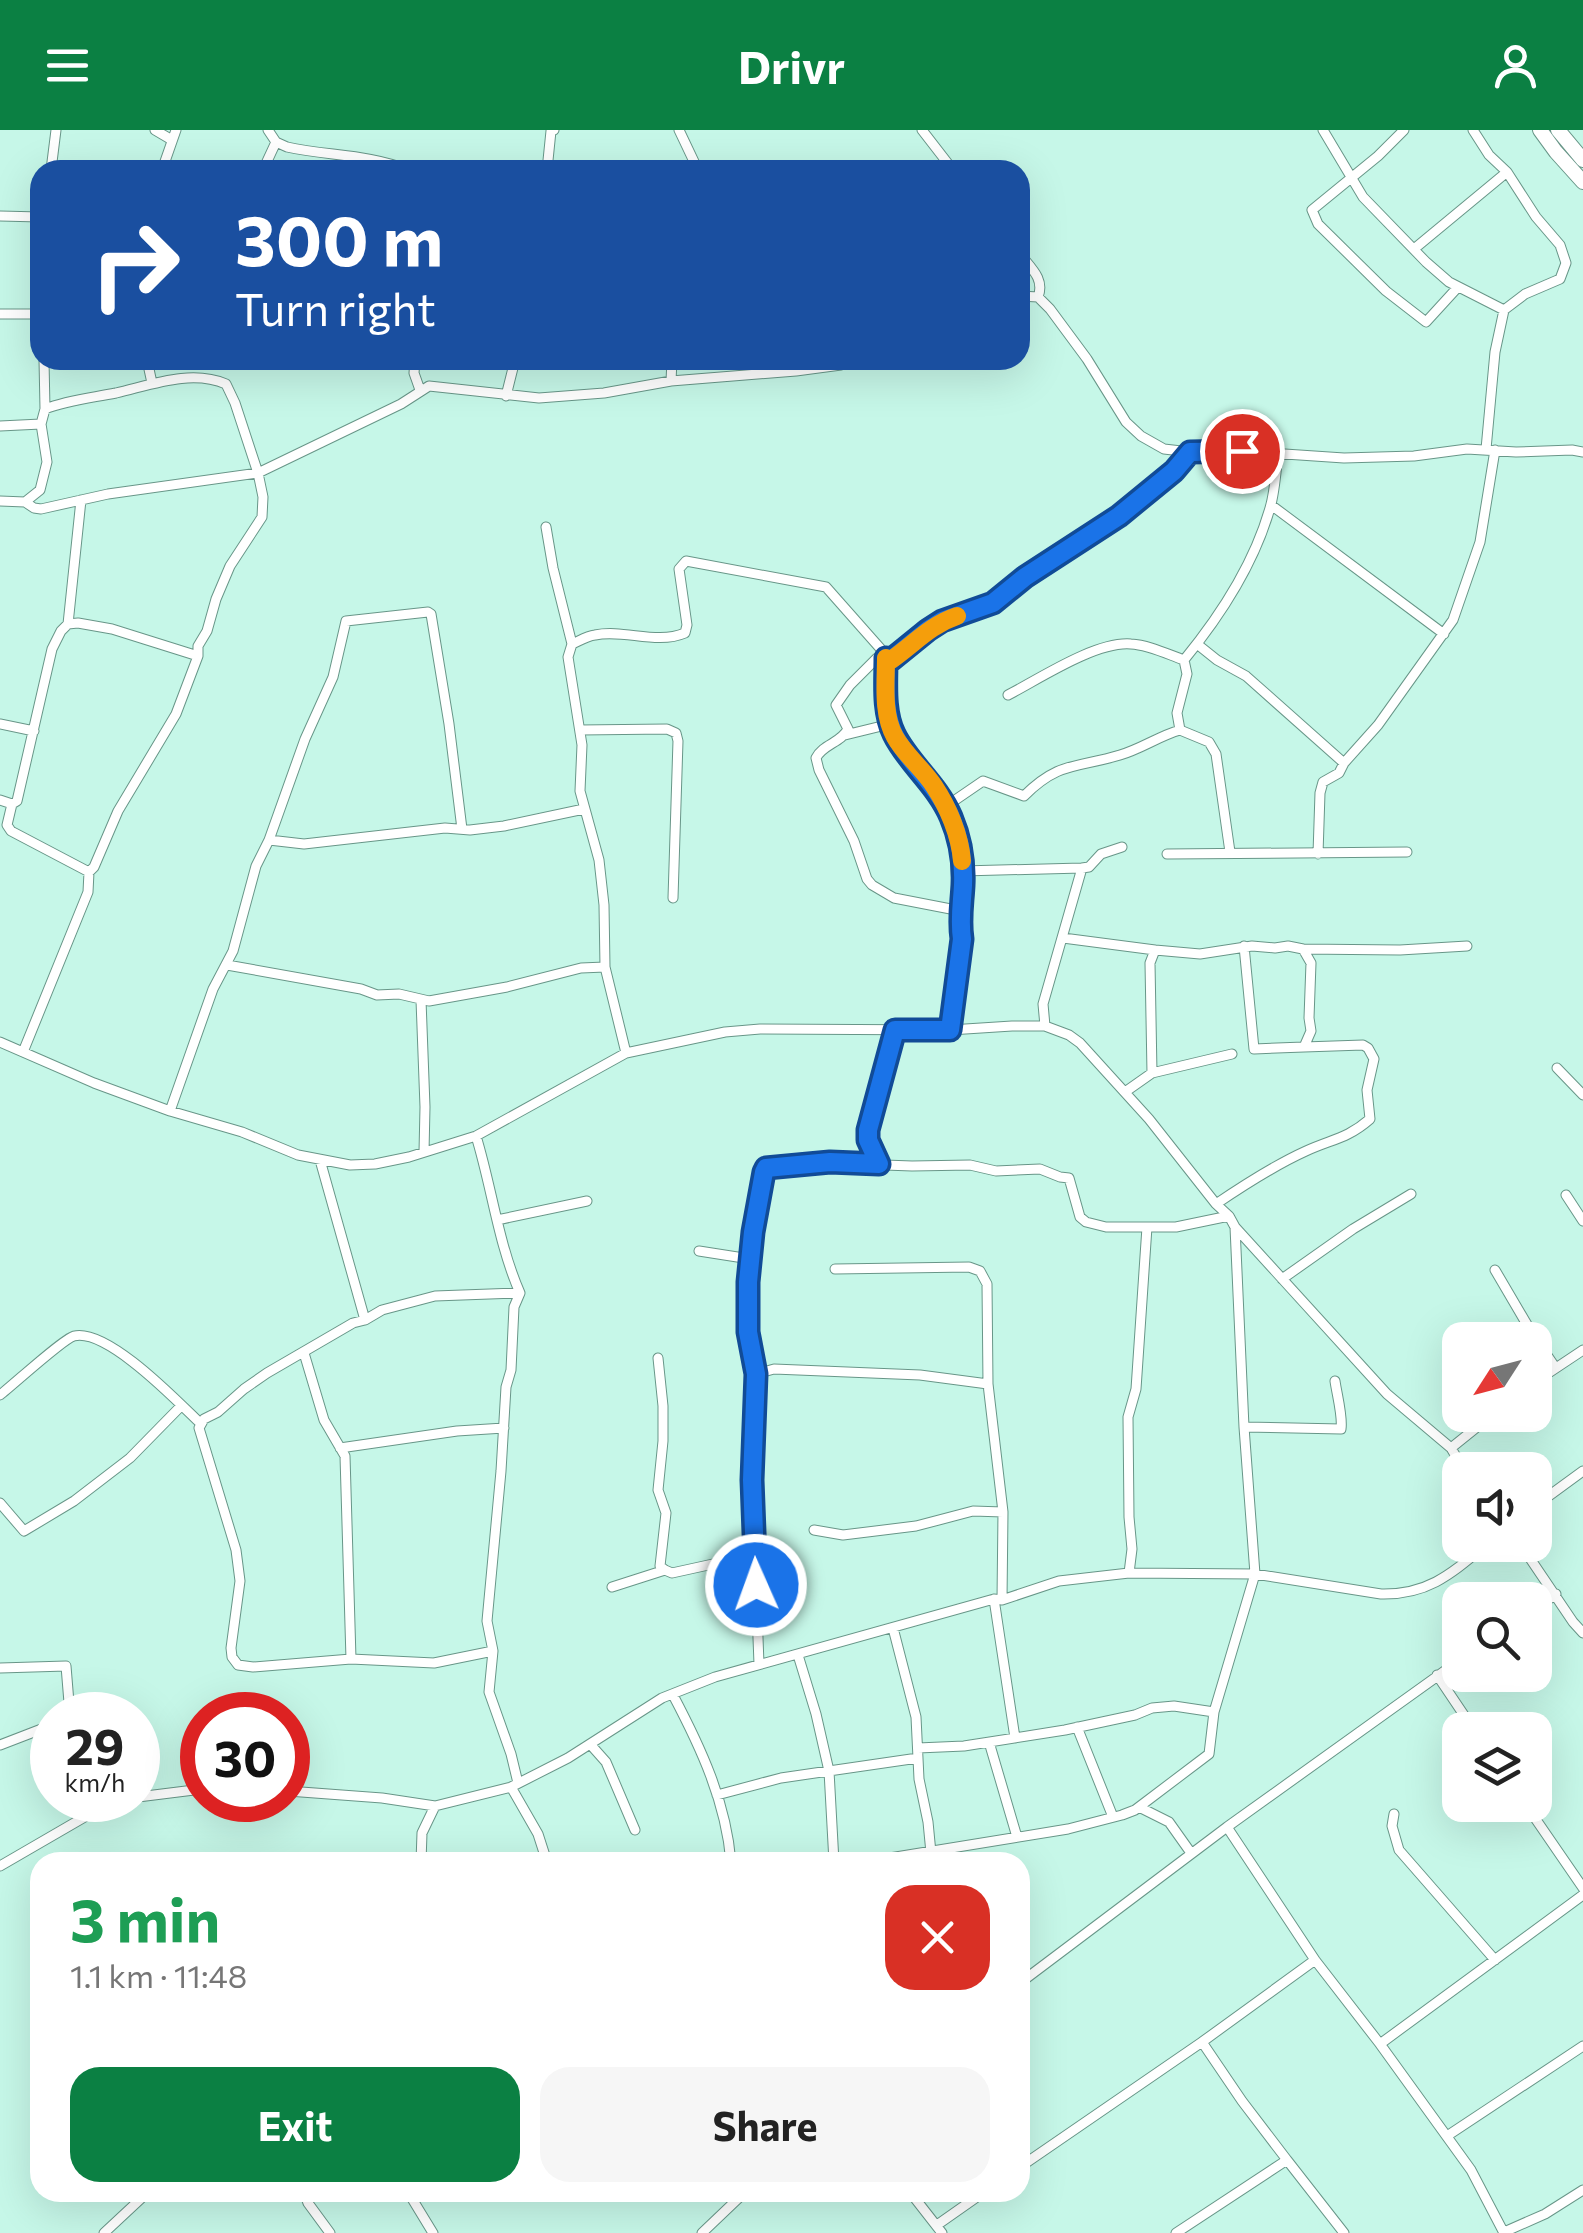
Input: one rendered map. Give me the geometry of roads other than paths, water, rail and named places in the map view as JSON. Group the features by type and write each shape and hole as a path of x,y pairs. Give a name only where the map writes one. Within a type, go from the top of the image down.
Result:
{"highway":[{"path":"1540,130 1583,182"},
{"path":"1558,130 1583,160"}],"street":[{"path":"52,160 56,130"},
{"path":"155,130 174,135 165,160"},
{"path":"268,130 286,148 379,160"},
{"path":"548,160 552,130"},
{"path":"679,130 693,160"},
{"path":"922,130 945,160"},
{"path":"1323,130 1363,197 1437,272 1504,310"},
{"path":"1404,130 1312,210 1318,224 1386,292 1426,322 1458,287"},
{"path":"1318,854 1324,782 1339,773 1378,725 1444,634 1459,604 1480,542 1491,449 1495,352 1504,310 1526,294 1560,279 1566,263 1560,245 1474,130"},
{"path":"268,160 276,142"},
{"path":"1414,249 1507,172"},
{"path":"0,216 30,217"},
{"path":"1030,267 1041,281 1038,297"},
{"path":"1030,297 1038,297 1050,309 1126,422 1141,436 1164,448 1344,458 1491,449 1583,452"},
{"path":"0,314 30,314"},
{"path":"25,502 40,490 47,462 41,424 45,409 44,370"},
{"path":"150,370 152,383"},
{"path":"414,370 420,390"},
{"path":"506,396 512,370"},
{"path":"671,381 672,370"},
{"path":"0,501 25,502 41,508 258,474 401,404 429,386 539,398 774,370"},
{"path":"24,1052 88,892 90,872 118,811 176,714 230,566 262,518 263,498 226,384 202,377 152,383 68,400 45,409"},
{"path":"0,426 41,424"},
{"path":"888,659 942,621 993,603 1025,577 1119,516 1174,471 1190,452"},
{"path":"1184,660 1227,601 1246,567 1271,504 1278,453"},
{"path":"82,500 68,624 52,649 18,797 12,804 7,825 11,831 90,872"},
{"path":"1271,504 1444,634"},
{"path":"546,527 572,644 568,657 582,744 580,791 599,860 605,967 626,1052"},
{"path":"572,644 592,635 662,638 686,633 679,568 686,561 826,588 888,659 886,708 894,736 934,786 961,850 962,939 950,1030"},
{"path":"170,1111 214,989 234,951 256,866 333,676 345,622 349,619 428,612 432,616 462,829"},
{"path":"68,624 112,629 198,656"},
{"path":"1008,695 1070,662 1127,643 1184,660"},
{"path":"1197,644 1246,676 1344,763"},
{"path":"845,735 848,729 836,705 877,658 888,659"},
{"path":"1180,730 1178,713 1187,674 1184,660"},
{"path":"0,724 34,731"},
{"path":"890,724 845,735 818,752 819,770 872,884 894,898 961,910"},
{"path":"580,730 667,728 676,734 672,898"},
{"path":"945,807 983,780 1024,796 1062,768 1123,754 1180,730 1209,742 1216,754 1230,852"},
{"path":"0,800 12,804"},
{"path":"269,840 304,844 504,826 584,809"},
{"path":"962,871 1082,868 1101,854 1122,847"},
{"path":"1166,854 1408,852"},
{"path":"1046,1026 1043,1004 1082,868"},
{"path":"1063,938 1200,954 1244,946 1400,950 1467,946"},
{"path":"1216,1204 1305,1151 1353,1134 1370,1119 1367,1090 1374,1058 1368,1048 1363,1045 1254,1049 1244,946"},
{"path":"1303,949 1311,963 1310,1031 1304,1047"},
{"path":"1152,1073 1150,963 1154,950"},
{"path":"227,965 361,988 376,995 399,994 430,1001 580,968 605,967"},
{"path":"421,1000 424,1152"},
{"path":"0,1042 94,1083 242,1132 298,1155 376,1164 476,1136 626,1052 760,1029 1046,1026 1080,1043 1236,1227 1386,1394 1453,1452"},
{"path":"879,1164 868,1140 868,1130 895,1030"},
{"path":"1125,1092 1152,1073 1232,1054"},
{"path":"1557,1068 1583,1095"},
{"path":"476,1136 506,1261 520,1293 514,1307 488,1600 492,1651 489,1692 511,1754 514,1785 544,1852"},
{"path":"320,1160 365,1320"},
{"path":"759,1664 752,1480 756,1374 748,1332 750,1258 766,1168 830,1162 1040,1169 1069,1178 1080,1217 1106,1228 1176,1227 1230,1216"},
{"path":"1282,1279 1353,1228 1412,1194"},
{"path":"1566,1195 1583,1222"},
{"path":"497,1220 587,1201"},
{"path":"936,1852 1113,1818 1139,1807 1209,1754 1214,1712 1256,1574 1244,1427 1236,1227"},
{"path":"1129,1573 1132,1549 1128,1417 1136,1388 1147,1228"},
{"path":"698,1252 750,1258"},
{"path":"835,1269 969,1267 980,1271 987,1284 988,1384 1003,1512 998,1600 1015,1738"},
{"path":"1495,1270 1556,1367"},
{"path":"200,1423 255,1381 382,1310 435,1296 520,1293"},
{"path":"0,1395 71,1336 93,1336 122,1353 200,1423"},
{"path":"1552,1370 1583,1350"},
{"path":"304,1353 324,1420 345,1456 351,1659"},
{"path":"658,1358 663,1441 658,1490 666,1513 660,1566 664,1570"},
{"path":"756,1374 774,1369 920,1375 988,1384"},
{"path":"1244,1427 1341,1429 1335,1381"},
{"path":"0,1503 24,1531 74,1502 130,1458 182,1406"},
{"path":"200,1423 236,1550 240,1580 231,1648 238,1665 244,1668 351,1659 434,1663 492,1651"},
{"path":"340,1448 457,1430 504,1428"},
{"path":"1451,1448 1471,1432"},
{"path":"1552,1494 1583,1471"},
{"path":"814,1530 843,1535 916,1526 973,1511 1003,1512"},
{"path":"612,1588 664,1570 755,1560"},
{"path":"310,1793 435,1806 514,1785 590,1744 662,1698 716,1677 1059,1581 1129,1573 1256,1574 1381,1594 1404,1594 1428,1587 1466,1562"},
{"path":"1533,1562 1583,1633"},
{"path":"1552,1597 1556,1594"},
{"path":"893,1628 916,1717 919,1779 931,1852"},
{"path":"798,1655 829,1772 833,1852"},
{"path":"0,1668 66,1666 68,1692"},
{"path":"1030,1976 1227,1826 1442,1672"},
{"path":"1437,1675 1462,1712"},
{"path":"673,1694 718,1794 729,1852"},
{"path":"718,1794 940,1748 1078,1727 1152,1708 1174,1706 1214,1712"},
{"path":"1078,1727 1113,1818"},
{"path":"0,1745 30,1733"},
{"path":"989,1742 1018,1837"},
{"path":"590,1744 606,1762 634,1830"},
{"path":"421,1852 422,1833 435,1806"},
{"path":"1139,1807 1169,1822 1191,1854"},
{"path":"1394,1814 1392,1826 1399,1850 1495,1960"},
{"path":"0,1866 75,1822"},
{"path":"1380,2044 1583,1891 1537,1822"},
{"path":"1227,1826 1316,1960 1471,2170 1504,2232 1545,2214 1583,2190"},
{"path":"1030,2161 1316,1960"},
{"path":"1202,2042 1344,2233"},
{"path":"1446,2136 1583,2046"},
{"path":"1176,2233 1287,2160"},
{"path":"104,2233 137,2202"},
{"path":"308,2202 330,2233"},
{"path":"414,2202 433,2233"},
{"path":"702,2233 735,2202"},
{"path":"918,2202 939,2229 972,2202"}]}
